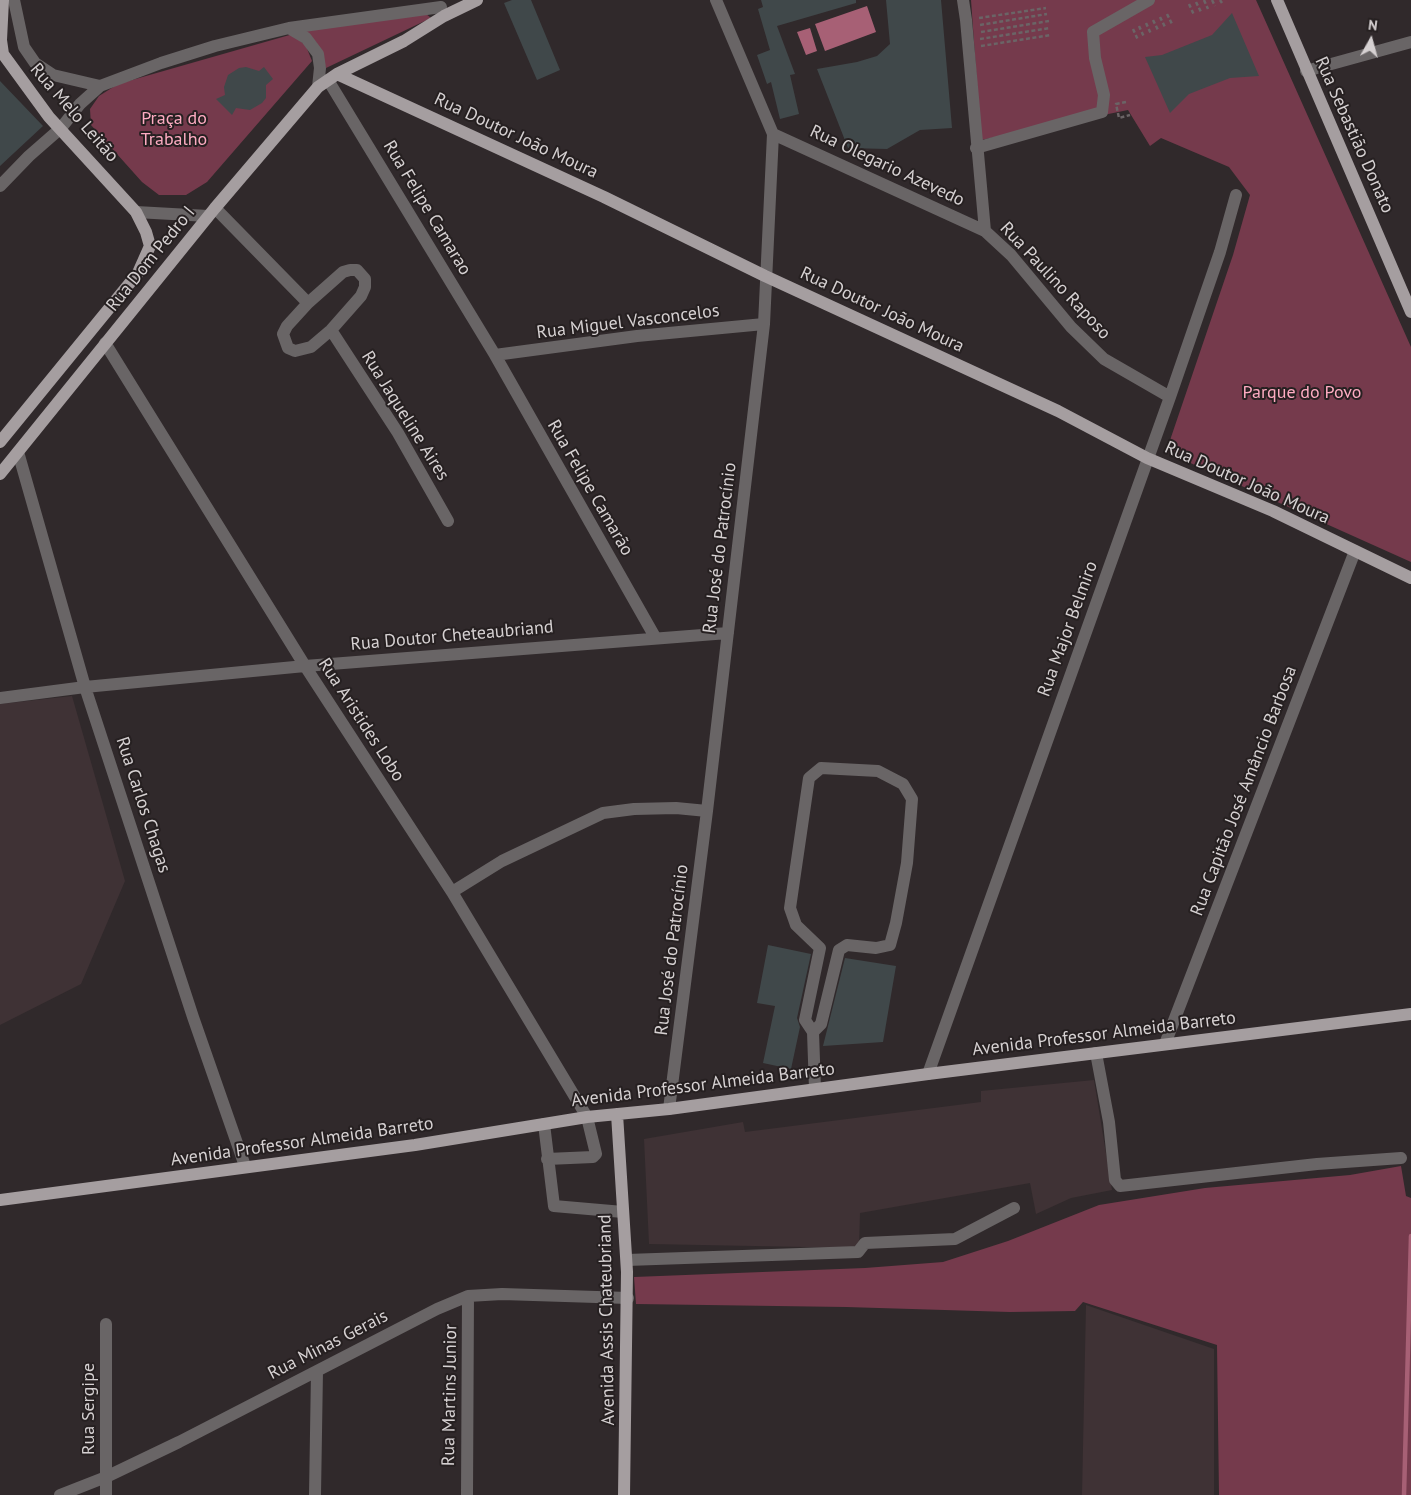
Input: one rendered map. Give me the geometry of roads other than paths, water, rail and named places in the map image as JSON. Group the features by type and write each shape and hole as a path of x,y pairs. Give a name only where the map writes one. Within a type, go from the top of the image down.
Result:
{"main road":[{"name":"Rua Melo Leitão","path":"0,442 138,273 150,246 146,232 136,212 37,103 2,54 3,0"},
{"path":"328,80 404,41 441,8 476,0"},
{"name":"Rua Sebastião Donato","path":"1277,0 1306,71 1378,231 1411,312"},
{"name":"Rua Dom Pedro I","path":"0,474 104,343 212,212 328,80"},
{"name":"Rua Doutor João Moura","path":"328,80 604,197 765,276 1058,411 1147,458 1273,511 1411,578"},
{"name":"Avenida Professor Almeida Barreto","path":"0,1200 244,1166 415,1145 587,1117 669,1109 928,1074 1411,1014"},
{"name":"Avenida Assis Chateubriand","path":"617,1114 628,1298 624,1495"}],"street":[{"path":"14,0 24,47 34,63 53,75 100,86"},
{"name":"Rua José do Patrocínio","path":"669,1109 707,811 764,324 765,276 774,134 716,0"},
{"name":"Rua Paulino Raposo","path":"963,0 985,231 1011,255 1072,327 1104,359 1170,397"},
{"path":"976,148 1102,112 1104,94 1095,58 1093,32 1149,0"},
{"path":"0,186 29,156 61,128 80,104 100,86 161,63 215,46 289,28 441,8"},
{"path":"289,28 306,38 318,54 320,68 328,80"},
{"path":"1306,71 1411,42"},
{"name":"Rua Felipe Camarao","path":"328,80 495,356"},
{"name":"Rua Olegario Azevedo","path":"774,134 985,231"},
{"name":"Rua Major Belmiro","path":"928,1074 1170,397 1220,252 1236,195"},
{"path":"136,212 212,212 308,302"},
{"path":"357,270 362,274 365,286 361,296 331,330 311,347 295,351 288,348 284,334 287,326 308,302 343,272 357,270"},
{"name":"Rua Miguel Vasconcelos","path":"495,356 637,336 764,324"},
{"name":"Rua Jaqueline Aires","path":"331,330 398,433 448,521"},
{"name":"Rua Aristides Lobo","path":"104,343 305,666 452,892 587,1117 596,1154 593,1157 547,1159"},
{"name":"Rua Felipe Camarão","path":"495,356 655,637"},
{"name":"Rua Carlos Chagas","path":"18,452 85,687 244,1166"},
{"name":"Rua Capitão José Amâncio Barbosa","path":"1164,1044 1227,886 1355,551"},
{"name":"Rua Doutor Cheteaubriand","path":"0,698 85,687 305,666 728,632"},
{"path":"813,1032 821,1024 839,950 846,945 876,948 890,945 896,924 907,863 912,799 903,784 878,771 821,768 809,778 790,908 796,925 820,948 805,1020 813,1032 815,1089"},
{"path":"452,892 502,862 603,814 634,809 676,808 707,811"},
{"path":"1096,1053 1109,1122 1115,1180 1120,1186 1317,1164 1401,1158"},
{"path":"544,1124 554,1206 624,1212"},
{"path":"627,1260 858,1252 865,1243 955,1239 1014,1208"},
{"name":"Rua Minas Gerais","path":"60,1495 106,1477 437,1309 468,1296 502,1294 628,1298"},
{"name":"Rua Martins Junior","path":"467,1495 468,1296"},
{"name":"Rua Sergipe","path":"106,1324 106,1495"},
{"path":"315,1495 317,1371"}],"waterway":[{"path":"1404,1495 1411,1236"}],"park label":[{"name":"Praça do Trabalho","path":"174,129"},
{"name":"Parque do Povo","path":"1302,393"}]}
